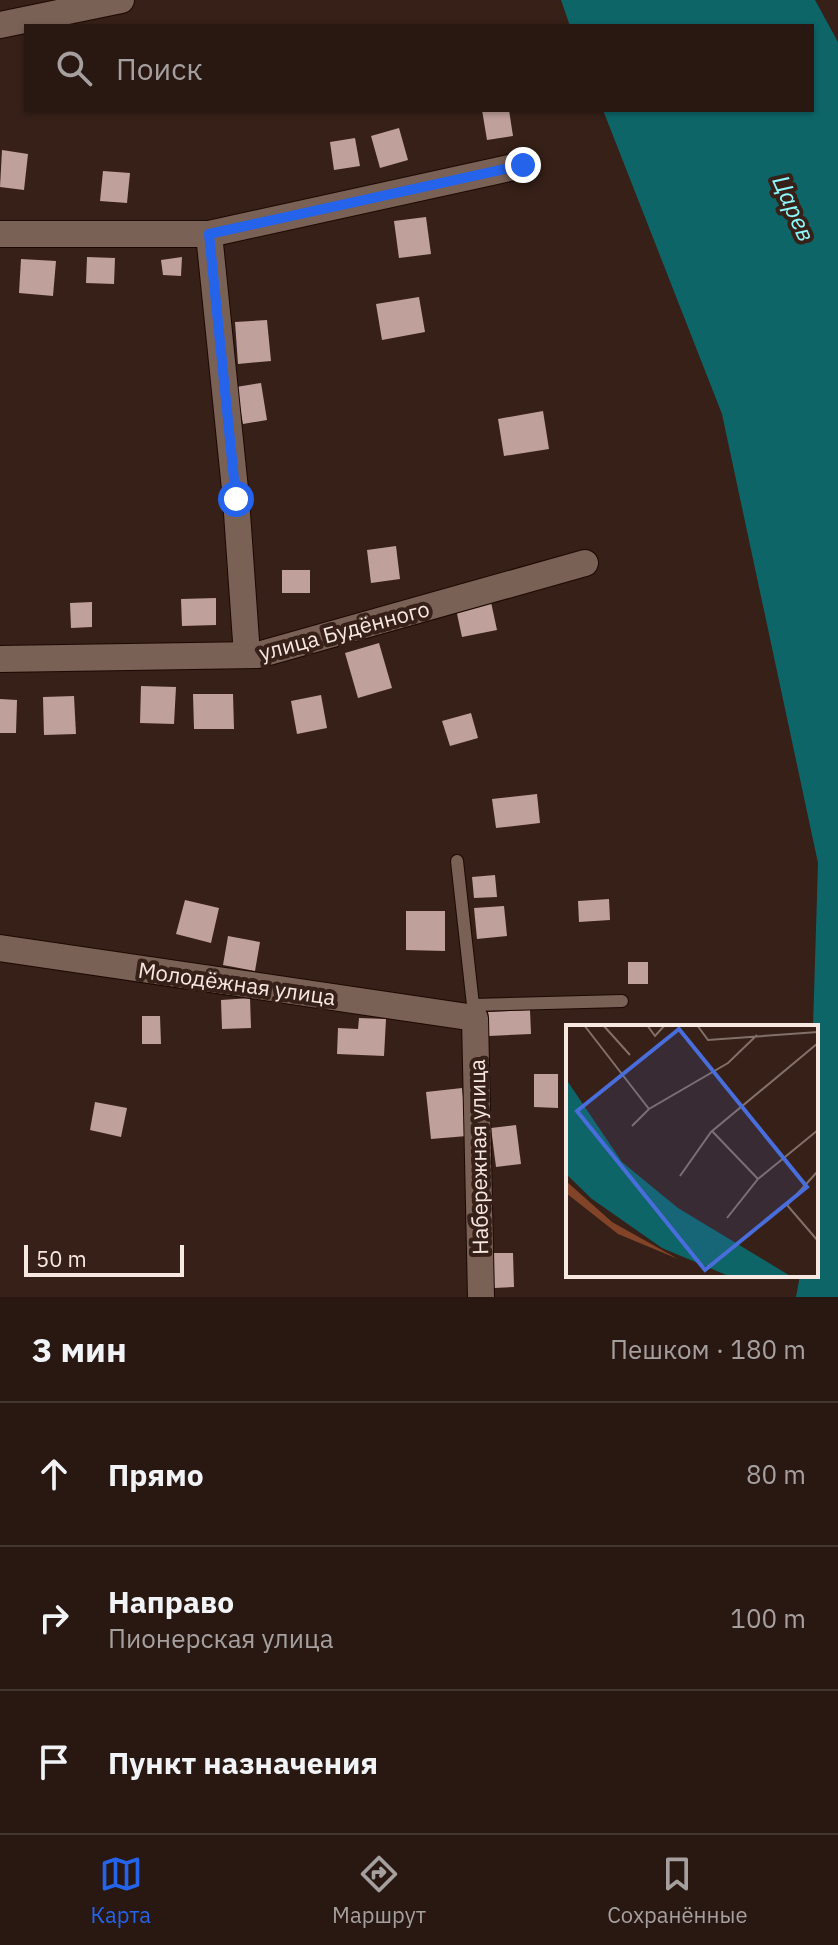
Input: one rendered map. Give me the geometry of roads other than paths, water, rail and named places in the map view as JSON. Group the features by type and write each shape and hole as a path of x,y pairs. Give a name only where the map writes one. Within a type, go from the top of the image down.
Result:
{"street":[{"path":"0,25 121,0"},
{"path":"0,234 209,234 523,165"},
{"path":"209,234 236,499 247,655"},
{"name":"улица Будённого","path":"0,659 247,655 585,563"},
{"name":"Молодёжная улица","path":"0,948 474,1012"},
{"name":"Набережная улица","path":"474,1012 481,1297"}],"lane":[{"path":"457,861 474,1012 622,1001"}],"water":[{"name":"Царев","path":"561,0 815,0 838,42 838,1297 796,1297 800,1277 818,1277 818,1025 813,1025 818,863 722,414 604,112 814,112 814,24 569,24"}]}
